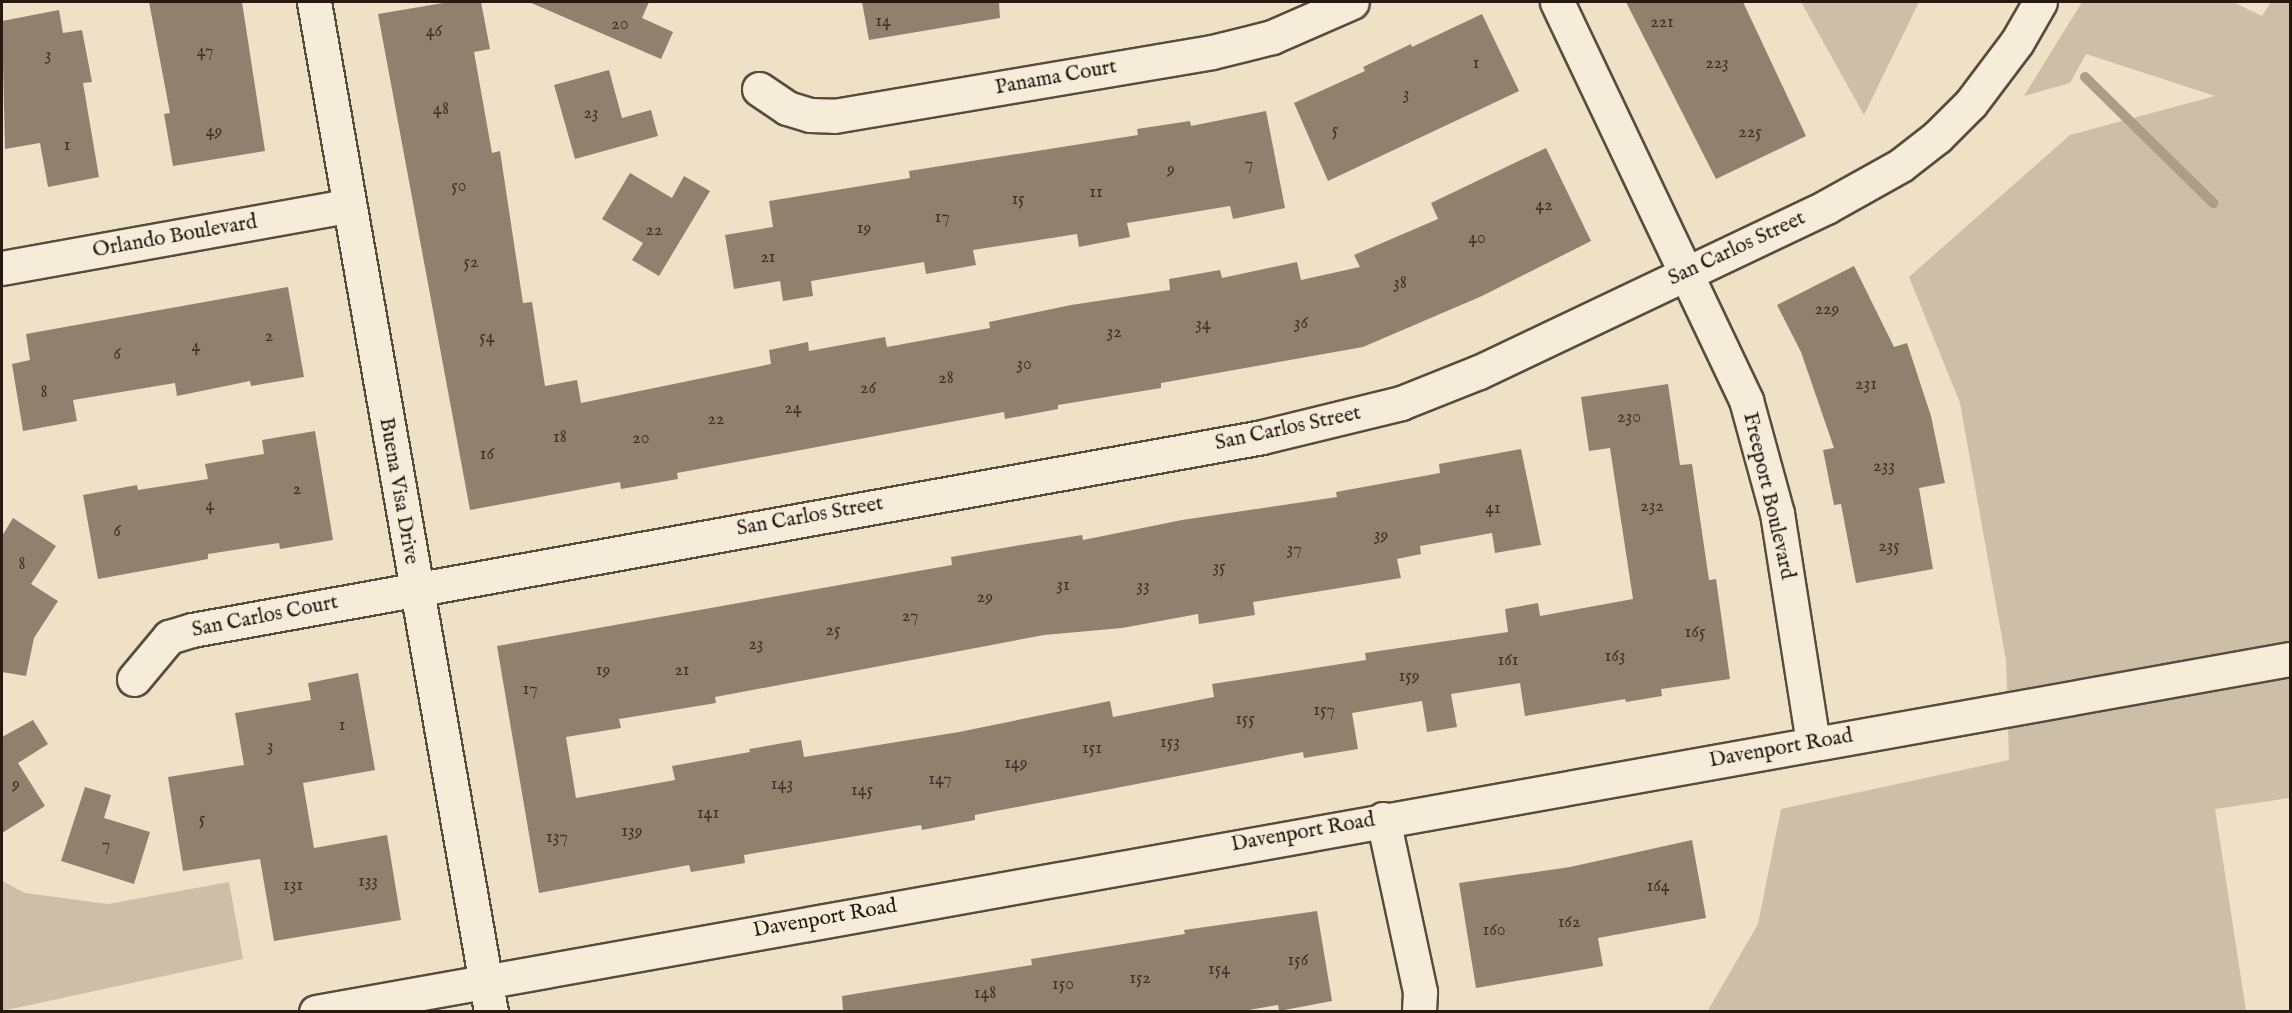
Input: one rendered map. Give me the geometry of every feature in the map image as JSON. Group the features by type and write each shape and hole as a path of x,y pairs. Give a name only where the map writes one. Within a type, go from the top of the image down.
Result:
{"street":[{"name":"Buena Visa Drive","path":"314,2 488,996"},
{"name":"Panama Court","path":"759,89 787,108 810,115 834,116 1232,47 1300,26 1352,2"},
{"name":"Freeport Boulevard","path":"1557,2 1746,400 1777,513 1813,743"},
{"name":"San Carlos Street","path":"416,588 1323,425 1450,384 1826,207 1901,165 1971,103 2017,42 2040,2"},
{"name":"Orlando Boulevard","path":"2,268 348,206"},
{"name":"San Carlos Court","path":"134,679 169,637 416,588"},
{"name":"Davenport Road","path":"316,1011 488,996 1383,819 2290,658"},
{"path":"1383,819 1420,992 1419,1011"}],"shaded area":[{"path":"1801,2 1919,2 1864,115"},
{"path":"2082,2 2233,2 2262,16 2271,2 2290,2 2290,798 2215,809 2246,1011 1707,1012 1758,924 1781,809 2009,760 2006,660 1960,403 1909,277 2070,135 2215,96 2086,54 2070,83 2024,96"},
{"path":"2,881 25,893 108,904 229,882 243,959 2,1011"}],"building":[{"path":"149,2 242,2 265,151 173,166 164,114 170,113"},
{"path":"449,2 481,2 490,49 474,52 492,153 500,151 523,303 532,302 545,386 577,380 581,403 771,364 769,350 808,342 809,351 885,337 887,347 990,328 989,322 1071,305 1170,290 1169,279 1220,270 1222,278 1297,262 1301,280 1360,267 1354,255 1438,219 1431,203 1546,148 1591,241 1482,296 1363,347 1161,383 1161,388 1058,405 1058,409 1005,419 1004,412 677,473 678,479 621,489 620,482 470,510 378,14"},
{"path":"529,2 649,2 642,18 673,32 661,59"},
{"path":"862,2 999,2 1000,18 869,40"},
{"path":"1626,2 1743,2 1806,136 1716,179"},
{"path":"59,10 63,33 82,30 92,82 83,83 99,177 48,187 40,143 5,149 2,21"},
{"path":"1482,14 1519,91 1328,181 1294,103 1365,71 1363,67 1411,44 1412,47"},
{"path":"609,70 622,118 651,110 658,136 575,159 554,85"},
{"path":"1266,111 1285,208 1233,219 1230,206 1127,223 1130,237 1079,247 1077,234 973,250 976,265 926,274 924,262 811,281 813,296 783,301 780,281 734,289 725,235 773,227 769,201 910,178 909,171 1138,135 1137,129 1190,121 1191,126"},
{"path":"630,173 672,198 684,176 710,191 659,276 632,260 643,243 602,219"},
{"path":"1854,266 1894,347 1907,343 1931,416 1945,483 1919,488 1933,569 1856,583 1841,504 1834,505 1823,450 1834,448 1801,352 1777,305"},
{"path":"288,287 304,377 251,386 250,381 177,396 175,383 73,400 77,421 23,431 12,364 30,360 26,334"},
{"path":"1668,384 1680,465 1692,464 1709,580 1716,579 1730,679 1661,689 1662,696 1626,702 1625,699 1525,716 1520,683 1451,694 1457,727 1427,732 1422,701 1352,713 1358,749 1304,758 1303,752 975,815 975,820 922,830 921,825 744,855 745,863 691,872 689,865 539,893 497,646 952,565 951,557 1082,535 1083,540 1182,520 1337,497 1336,492 1440,473 1439,464 1521,449 1541,545 1495,553 1492,533 1420,546 1421,554 1397,559 1401,578 1253,602 1255,615 1199,624 1198,614 1122,628 1044,635 715,697 716,703 619,719 621,728 566,737 576,798 675,780 672,766 750,752 749,749 801,740 804,757 959,732 1110,701 1113,717 1214,697 1212,684 1366,660 1365,653 1508,632 1505,609 1538,603 1540,616 1633,599 1610,448 1589,451 1581,397"},
{"path":"315,431 333,540 280,549 279,543 208,554 208,559 98,579 83,495 137,485 138,490 208,479 205,464 264,454 262,440"},
{"path":"13,518 56,546 31,584 58,601 34,638 26,676 2,672 2,536"},
{"path":"358,673 375,770 303,783 314,848 387,835 401,920 274,941 260,859 183,871 168,777 244,765 235,713 311,700 308,683"},
{"path":"33,720 48,744 18,763 45,806 2,833 2,737"},
{"path":"85,787 111,795 104,818 150,832 134,884 61,861"},
{"path":"1692,840 1706,918 1598,938 1603,966 1476,988 1459,883 1570,867"},
{"path":"1317,911 1332,1001 1279,1011 1278,1005 1243,1011 843,1011 842,996 1032,965 1031,959 1185,934 1184,930"}],"waterway":[{"path":"2085,77 2213,203"}]}
